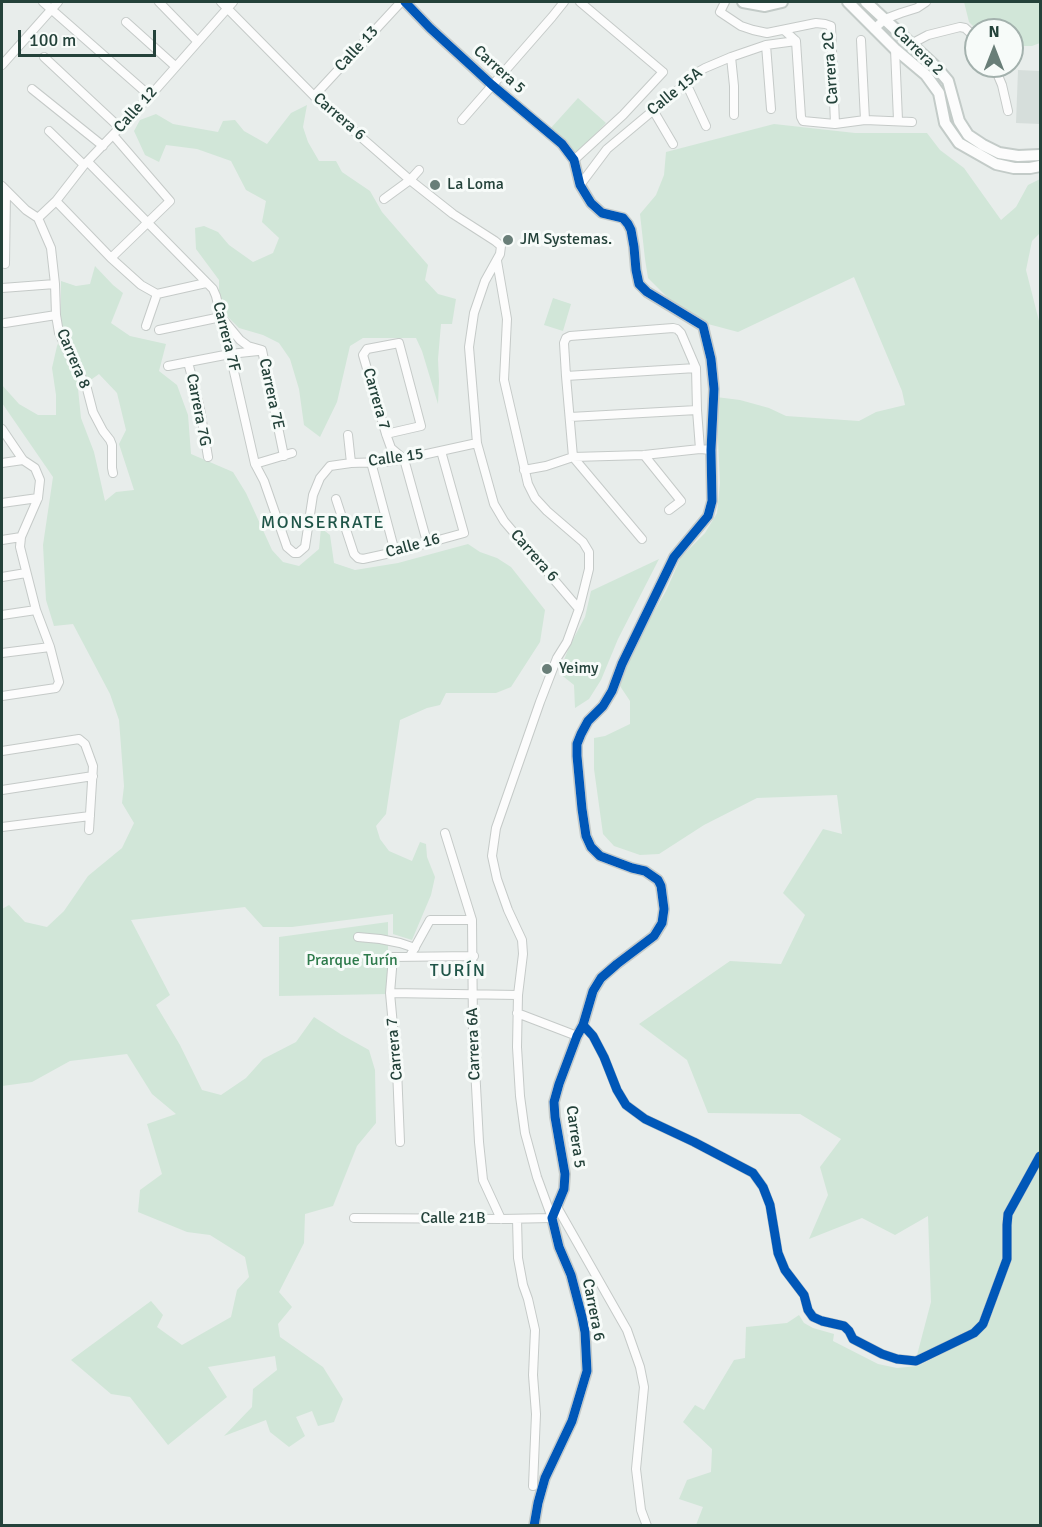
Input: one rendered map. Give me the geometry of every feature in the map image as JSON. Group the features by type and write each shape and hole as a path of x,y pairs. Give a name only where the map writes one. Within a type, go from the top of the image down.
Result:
{"main road":[{"path":"743,2 765,6 782,2"},
{"name":"Carrera 2","path":"848,2 895,49 926,75 939,93 945,123 959,143 996,164 1014,168 1041,166"},
{"name":"Carrera 2","path":"866,2 948,81 958,121 968,135 983,146 999,153 1018,156 1041,155"}],"street":[{"path":"43,2 150,96"},
{"path":"2,65 58,2"},
{"path":"159,2 197,41"},
{"name":"Carrera 6","path":"220,2 230,5 314,96 410,180 453,214 501,246 500,255 484,281 474,313 469,347 477,443 494,504 504,521 579,609 567,642 548,679 496,828 492,856 508,910 522,940 523,954 518,995 518,1075 525,1133 559,1247 570,1275 585,1332 587,1371 572,1421 545,1478 534,1526"},
{"name":"Carrera 5","path":"403,2 492,85 561,144 574,160"},
{"name":"Calle 13","path":"314,96 403,2"},
{"path":"462,120 564,2"},
{"path":"524,470 573,457 711,450 714,389 711,359 703,326 647,292 639,284 631,230 628,224 623,218 602,213 591,203 580,185 574,160 623,115 663,72 580,2"},
{"path":"725,2 720,12 741,26 767,33 784,30 796,41 803,121 835,124 865,120 912,122"},
{"path":"874,29 885,19 917,8 926,2"},
{"name":"Calle 12","path":"38,218 56,201 86,163 150,96 230,5"},
{"path":"126,22 175,66"},
{"name":"Carrera 2C","path":"784,30 816,23 831,26 835,124"},
{"path":"911,44 928,35 964,28"},
{"path":"861,40 865,120"},
{"name":"Calle 15A","path":"580,185 608,149 686,83 691,76 731,57 766,45 796,41"},
{"path":"766,45 771,109"},
{"name":"Carrera 2","path":"895,49 898,120"},
{"path":"45,57 120,128"},
{"path":"731,57 734,115"},
{"path":"999,78 1008,111"},
{"path":"686,83 706,126"},
{"path":"32,88 103,146"},
{"path":"653,110 673,144"},
{"name":"Carrera 7F","path":"49,131 86,163 213,289 255,464 264,481 287,547 294,553"},
{"path":"111,258 170,201 113,135"},
{"path":"384,199 410,180 419,170"},
{"path":"4,189 5,264"},
{"name":"Carrera 8","path":"4,189 38,218 51,248 59,333 86,385 93,412 112,445 113,474"},
{"path":"56,201 111,258 141,285 157,294 206,283"},
{"path":"497,261 507,319 504,380 528,484 535,498 583,542 589,552 590,569 579,609"},
{"path":"2,288 56,284"},
{"path":"146,326 157,294"},
{"path":"5,323 56,315"},
{"path":"159,330 221,317"},
{"name":"Carrera 7E","path":"221,317 240,340 248,346 262,350 288,454 255,464"},
{"path":"642,539 573,457 564,343 566,338 677,329 681,333 696,368 700,449"},
{"name":"Carrera 7","path":"386,434 421,426 399,343 367,349 363,355 386,434 391,448 404,459 427,542"},
{"path":"168,366 262,350"},
{"name":"Carrera 7G","path":"188,362 200,409 208,457"},
{"path":"566,376 696,368"},
{"path":"570,417 697,410"},
{"path":"2,429 22,460 35,468 40,480 38,498 21,537 20,547 36,610 50,647 59,682 56,688 2,696"},
{"path":"348,435 351,463"},
{"name":"Calle 15","path":"294,553 298,554 304,547 313,495 320,478 330,466 404,459 477,443"},
{"name":"Carrera 5","path":"557,1208 564,1189 565,1174 554,1102 559,1084 577,1036 584,1025 593,991 601,978 654,936 662,923 664,909 658,880 645,871 600,856 591,847 586,836 583,818 577,744 588,721 603,706 612,692 622,664 674,556 708,516 712,501 711,450"},
{"name":"Calle 16","path":"336,499 354,554 358,558 395,552 464,533 441,451"},
{"path":"644,455 681,501 669,510"},
{"path":"2,463 22,460"},
{"path":"371,462 395,552"},
{"path":"2,503 38,498"},
{"path":"2,540 21,537"},
{"path":"2,577 26,573"},
{"path":"2,615 36,610"},
{"path":"2,653 50,647"},
{"path":"2,751 79,739 85,744 93,766 90,830"},
{"path":"2,790 93,776"},
{"path":"2,827 90,816"},
{"name":"Carrera 6A","path":"445,833 472,920 474,956 472,994 477,1110 483,1180 501,1219"},
{"path":"412,952 430,920 472,920"},
{"path":"358,937 390,940 400,943 412,952 474,956"},
{"name":"Carrera 7","path":"400,1142 397,1069 390,993 393,957 412,952"},
{"path":"390,993 518,995"},
{"path":"518,1013 577,1036"},
{"path":"584,1025 593,1036 626,1105 645,1119 753,1173 764,1187 770,1205 778,1253 785,1270 804,1295 808,1310 813,1317 843,1326 853,1339 897,1359 916,1361 974,1333 983,1323 1007,1259 1008,1214 1041,1156"},
{"path":"552,1218 557,1208"},
{"path":"557,1208 627,1330 640,1368 644,1387 636,1469 641,1510 646,1526"},
{"name":"Calle 21B","path":"354,1218 552,1218"},
{"path":"517,1219 518,1258 535,1330 533,1375 536,1414 533,1486"}],"shaded area":[{"path":"1024,70 1040,71 1040,124 1016,123 1018,78 1024,78"}],"green space":[{"path":"964,2 1040,2 1040,43 1024,46 1024,18 968,18"},
{"path":"578,98 606,123 577,153 550,129"},
{"path":"307,105 303,127 308,142 319,161 336,161 342,172 370,191 382,212 428,265 425,280 438,294 456,299 452,324 441,324 438,404 416,338 363,338 350,346 337,402 320,437 304,425 299,389 290,359 279,343 263,335 239,328 224,313 219,295 219,280 196,249 195,228 204,226 218,232 229,245 253,262 273,253 279,238 262,222 266,201 246,190 231,161 197,149 166,145 159,162 145,155 134,131 140,120 156,114 173,124 218,132 223,121 235,120 244,131 267,144 291,113"},
{"path":"774,124 855,133 927,133 940,150 964,168 1001,220 1016,207 1028,185 1040,179 1040,233 1032,241 1026,270 1040,325 1040,1151 1005,1213 1003,1259 980,1321 972,1331 916,1359 931,1302 928,1216 895,1235 862,1218 809,1239 828,1195 820,1167 841,1139 800,1114 708,1113 687,1060 639,1024 730,961 781,964 805,915 783,893 823,829 842,834 837,795 757,798 704,825 659,854 640,855 614,846 603,834 594,769 594,738 605,736 630,724 630,701 620,686 632,650 666,591 681,557 705,533 717,513 720,483 716,397 740,400 769,408 786,416 859,421 876,412 905,405 902,391 854,277 738,332 708,324 668,298 648,278 640,214 656,195 664,175 666,152"},
{"path":"95,266 123,293 111,323 130,336 166,344 159,371 177,385 188,415 191,454 233,472 246,493 272,550 283,562 299,566 319,549 321,528 330,535 334,563 355,570 398,563 468,544 511,567 545,610 540,642 511,687 496,693 446,693 440,705 400,720 386,814 376,826 380,839 389,851 412,861 420,842 426,844 427,857 435,877 431,895 412,940 393,934 393,914 292,927 263,927 245,907 131,920 170,995 156,1005 180,1045 202,1090 221,1095 246,1078 263,1059 296,1042 314,1017 369,1050 375,1070 376,1123 357,1146 333,1206 305,1214 304,1243 279,1292 292,1307 278,1324 280,1337 323,1367 343,1399 334,1422 318,1426 312,1411 296,1417 305,1436 289,1447 270,1432 266,1420 224,1436 252,1407 253,1389 277,1370 275,1356 208,1367 227,1397 168,1445 130,1397 111,1394 71,1360 151,1301 163,1315 157,1327 182,1345 231,1317 237,1290 249,1277 245,1257 210,1235 187,1232 138,1212 140,1190 162,1174 147,1124 176,1114 152,1094 127,1054 70,1061 32,1082 2,1086 2,909 9,905 25,922 47,927 64,911 88,876 122,848 134,823 122,803 124,786 119,720 110,694 73,624 54,626 46,600 43,545 53,477 2,403 2,385 19,404 38,415 56,415 52,368 61,337 61,281 76,286 90,284","holes":["99,374 117,393 126,430 119,444 134,490 116,492 105,501 94,452 81,418 78,389"]},
{"path":"553,298 571,304 563,331 544,325"},
{"path":"659,559 618,639 601,680 589,699 575,708 574,685 559,673 569,647 585,617 591,591"},
{"name":"Prarque Turín","path":"388,922 388,994 279,996 279,937"},
{"path":"1040,1162 1040,1525 696,1525 703,1507 679,1499 687,1480 711,1472 712,1449 683,1422 695,1405 704,1410 734,1360 745,1358 746,1327 787,1323 799,1315 804,1323 813,1328 834,1334 833,1341 878,1364 897,1368 918,1366 976,1336 1010,1260 1012,1214"}],"cycle path":[{"path":"405,2 492,85 562,144 574,160 580,185 591,203 602,213 623,218 628,224 631,230 639,284 647,292 703,326 711,359 714,389 711,450 712,501 708,516 674,557 622,664 612,691 603,706 588,721 577,744 582,809 586,836 591,847 600,856 645,871 658,880 664,909 662,923 654,936 601,978 593,991 583,1025 554,1102 565,1174 564,1189 552,1218 582,1317 587,1371 572,1421 545,1478 534,1526"},
{"path":"583,1025 593,1036 626,1105 645,1119 753,1173 763,1187 770,1205 778,1253 785,1270 804,1295 808,1310 813,1317 844,1326 853,1339 897,1359 916,1361 974,1333 983,1324 1007,1259 1008,1214 1040,1156"}],"place":[{"name":"La Loma","path":"435,185"},
{"name":"JM Systemas.","path":"508,240"},
{"name":"Yeimy","path":"547,669"}],"district":[{"name":"MONSERRATE","path":"323,523"},
{"name":"TURÍN","path":"458,971"}]}
